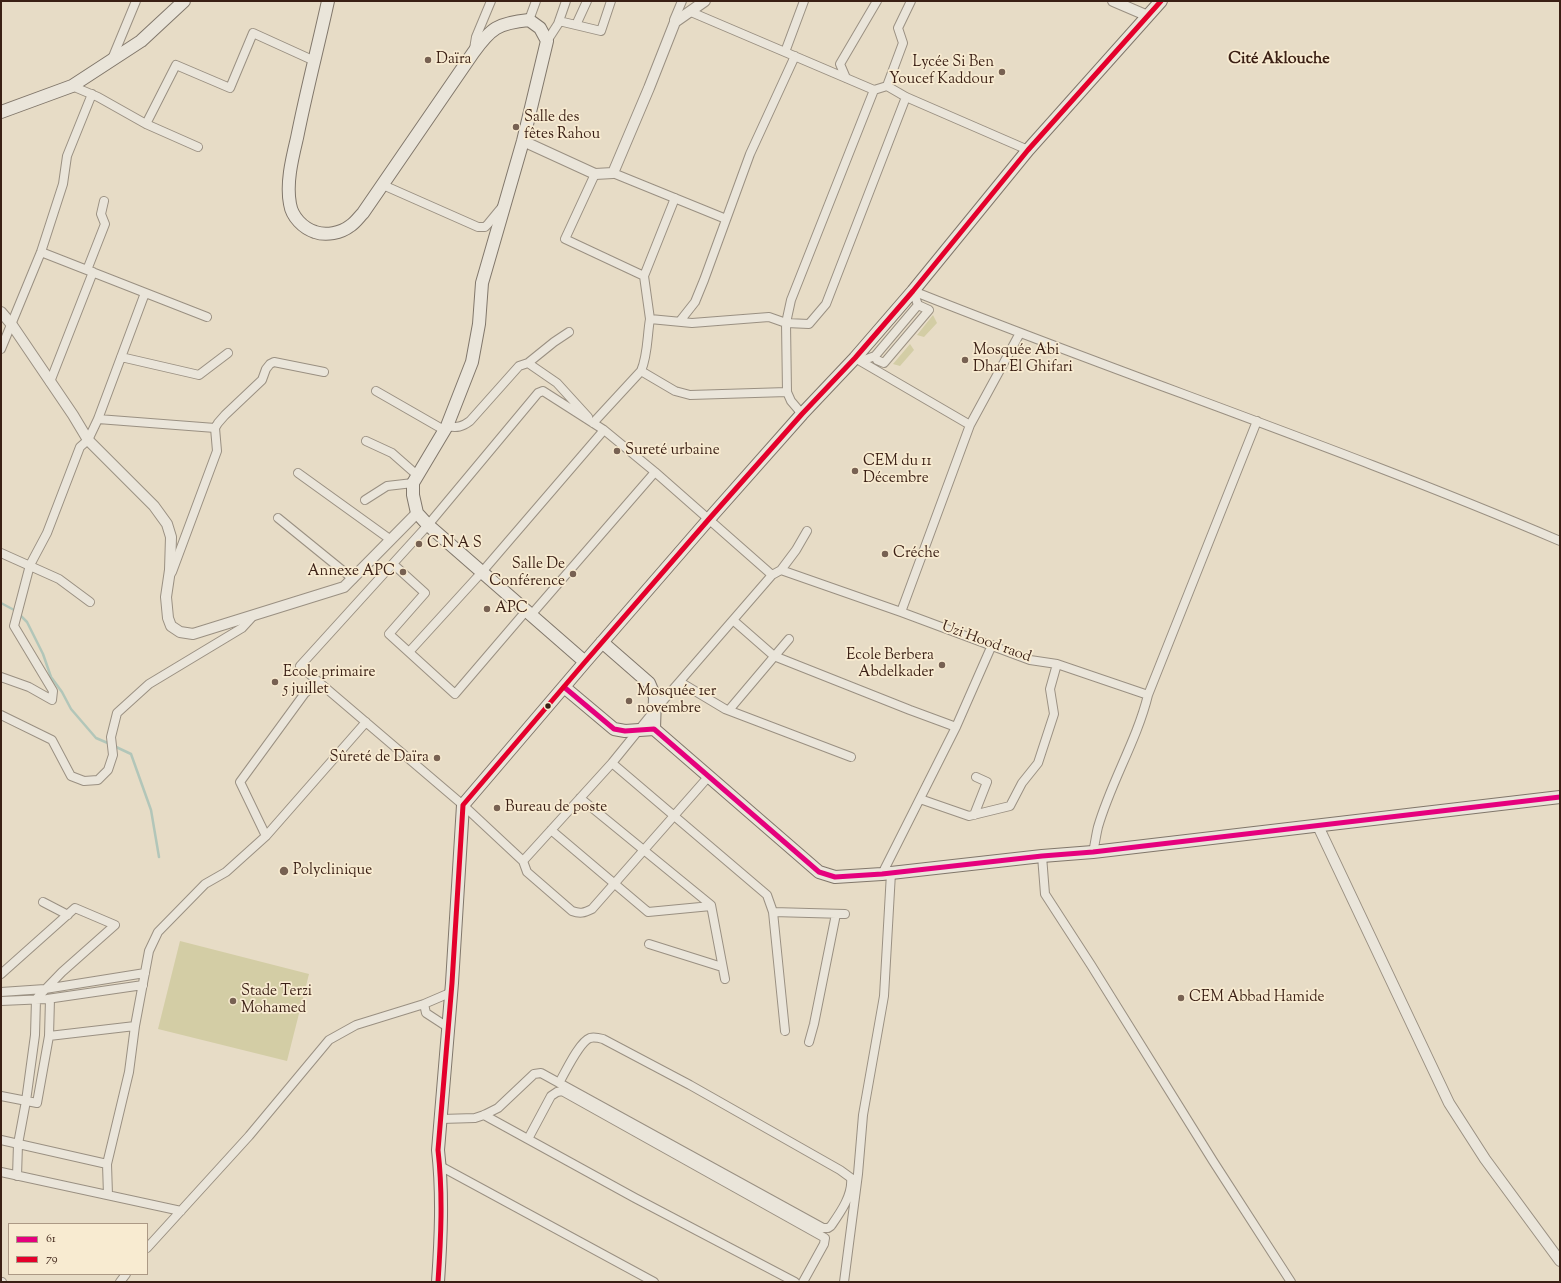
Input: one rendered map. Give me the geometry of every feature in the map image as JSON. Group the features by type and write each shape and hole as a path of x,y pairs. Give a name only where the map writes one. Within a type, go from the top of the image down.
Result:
{"main road":[{"path":"1,112 72,86 141,41 184,1"},
{"path":"328,1 302,109 290,170 290,204 294,217 311,231 320,234 334,233 350,227 363,213 474,51 483,39 496,27 512,21 529,20 540,28 547,41 523,141 482,283 479,324 472,362 446,428 415,479 413,495 417,513 428,525 585,662"},
{"path":"438,1282 442,1228 438,1150 452,992 463,805 602,642 802,414 858,359 1028,150 1161,1"},
{"path":"602,642 649,684 655,697 654,729"},
{"path":"564,687 614,729 625,732 654,729 819,872 836,877 1093,852 1560,797"}],"street":[{"path":"112,61 136,1"},
{"path":"474,51 476,37 491,1"},
{"path":"529,20 536,1"},
{"path":"547,41 559,21 566,1"},
{"path":"576,25 587,1"},
{"path":"559,21 601,31 611,1"},
{"path":"613,173 623,152 682,1"},
{"path":"675,22 705,1"},
{"path":"785,52 804,1"},
{"path":"846,78 840,64 877,1"},
{"path":"887,86 903,43 898,28 911,1"},
{"path":"1113,1 1148,16"},
{"path":"691,12 874,90 887,86 906,97 1028,150"},
{"path":"146,124 176,65 230,88 253,33 308,58"},
{"path":"680,321 695,302 750,154 795,56"},
{"path":"72,86 92,94 146,124 198,147"},
{"path":"802,414 791,401 787,392 786,323 792,300 874,90"},
{"path":"1,349 41,252 63,184 67,156 92,94"},
{"path":"650,319 692,323 769,317 786,323 809,324 826,304 906,97"},
{"path":"523,141 595,174 613,173 726,219"},
{"path":"595,174 565,239 644,276"},
{"path":"383,185 478,227 485,227 505,203"},
{"path":"593,423 641,371 646,361 647,335 650,319 644,276 675,198"},
{"path":"50,382 90,271 105,224 101,214 104,201"},
{"path":"41,252 207,317"},
{"path":"875,356 877,360 884,363 929,310 918,305 913,291"},
{"path":"913,291 1020,333 1470,502 1560,541"},
{"path":"1,677 28,687 52,700 53,691 14,626 30,565 48,533 80,447 88,440 98,418 145,293"},
{"path":"858,359 875,356 918,305"},
{"path":"1,312 12,325 88,440 154,506 167,524 171,537 169,579 166,597 168,618 171,626 180,632 193,634 344,587 417,513"},
{"path":"376,391 446,428 464,426 519,366 528,363 569,332"},
{"path":"901,612 970,425 1020,333"},
{"path":"121,357 199,375 228,353"},
{"path":"858,359 970,425"},
{"path":"169,579 217,451 215,428 225,415 262,380 266,369 270,364 274,362 324,372"},
{"path":"528,363 557,383 578,404 593,423"},
{"path":"641,371 675,391 690,395 787,392"},
{"path":"709,776 592,909 579,914 572,911 527,872 523,861 463,805 300,666 428,525 538,393 543,391 604,430 655,472 772,575"},
{"path":"98,418 215,428"},
{"path":"1093,852 1098,828 1112,788 1144,712 1148,695 1257,421"},
{"path":"409,652 482,572 604,430"},
{"path":"366,441 392,453 415,479 387,486 366,500"},
{"path":"393,564 425,593 389,634 455,694 655,472"},
{"path":"298,473 391,540"},
{"path":"278,518 353,579"},
{"path":"523,861 612,763 637,731 734,621 772,575 781,570 807,532"},
{"path":"1,553 59,579 90,602"},
{"name":"Uzi Hood raod","path":"781,570 901,612 1030,660 1057,664 1148,695"},
{"path":"1,715 52,740 72,776 84,780 98,780 108,770 113,755 111,737 118,713 149,684 242,628 254,616"},
{"path":"734,621 774,656 956,727"},
{"path":"729,710 789,639"},
{"path":"844,1282 858,1174 863,1115 884,996 886,873 920,799 956,727 992,645"},
{"path":"920,799 969,816 1010,806 1022,783 1038,763 1054,714 1050,689 1057,664"},
{"path":"266,836 240,782 305,693 319,682"},
{"path":"680,682 729,710 851,757"},
{"path":"108,1195 107,1164 129,1072 135,1026 149,951 158,932 205,884 226,872 266,836 366,722"},
{"path":"612,763 767,895 772,912 785,1031"},
{"path":"974,814 987,782 976,777"},
{"path":"580,798 711,906 725,979"},
{"path":"1318,826 1448,1103 1485,1159 1560,1261"},
{"path":"551,830 648,912 711,906"},
{"path":"1042,856 1045,894 1291,1282"},
{"path":"43,902 68,915"},
{"path":"1,974 75,908 115,925 62,972 36,999 35,1036 26,1102 18,1144 17,1176"},
{"path":"772,912 841,914 809,1042"},
{"path":"649,944 722,967"},
{"path":"1,992 45,989 145,973"},
{"path":"1,1001 50,999 143,985"},
{"path":"148,1247 249,1136 329,1040 356,1025 424,1004 452,992"},
{"path":"1,1096 37,1103 49,1036 50,999"},
{"path":"424,1004 426,1013 449,1028"},
{"path":"49,1036 135,1026"},
{"path":"441,1119 475,1118 484,1115 498,1108 534,1074 541,1073 559,1083 823,1228 828,1228 831,1226 845,1203 851,1189 851,1178 831,1164 690,1085 603,1039 595,1038 587,1041 581,1046 559,1083"},
{"path":"528,1139 551,1096 562,1091 825,1238 824,1244 803,1282"},
{"path":"484,1115 635,1198 795,1282"},
{"path":"1,1140 107,1164"},
{"path":"440,1166 654,1282"},
{"path":"1,1172 181,1211"}],"shaded area":[{"path":"933,315 937,323 924,337 917,335"},
{"path":"910,344 914,350 900,366 893,364"},
{"name":"Stade Terzi Mohamed","path":"180,941 309,974 287,1061 158,1029"}],"waterway":[{"path":"1,603 16,611 27,622 43,654 51,677 62,692 71,709 96,738 110,744"},
{"path":"114,746 131,754 151,810 159,857"}],"transit line":[{"name":"79","path":"438,1282 441,1216 441,1183 438,1150 452,983 463,805 709,519 802,414 855,358 913,291 1028,150 1161,1"},
{"name":"61","path":"564,687 614,729 625,731 654,729 819,872 835,877 882,874 1042,856 1093,852 1560,797"}],"place":[{"name":"Daïra","path":"428,60"},
{"name":"Lycée Si Ben Youcef Kaddour","path":"1002,72"},
{"name":"Salle des fêtes Rahou","path":"516,127"},
{"name":"Mosquée Abi Dhar El Ghifari","path":"965,360"},
{"name":"Sureté urbaine","path":"617,451"},
{"name":"CEM du 11 Décembre","path":"855,471"},
{"name":"C N A S","path":"419,544"},
{"name":"Créche","path":"885,554"},
{"name":"Annexe APC","path":"403,572"},
{"name":"Salle De Conférence","path":"573,574"},
{"name":"APC","path":"487,609"},
{"name":"Ecole Berbera Abdelkader","path":"942,665"},
{"name":"Ecole primaire 5 juillet","path":"275,682"},
{"name":"Mosquée 1er novembre","path":"629,701"},
{"name":"Sûreté de Daïra","path":"437,758"},
{"name":"Bureau de poste","path":"497,808"},
{"name":"Polyclinique","path":"284,871"},
{"name":"CEM Abbad Hamide","path":"1181,998"},
{"name":"Stade Terzi Mohamed","path":"233,1001"}],"district":[{"name":"Cité Aklouche","path":"1279,60"}]}
